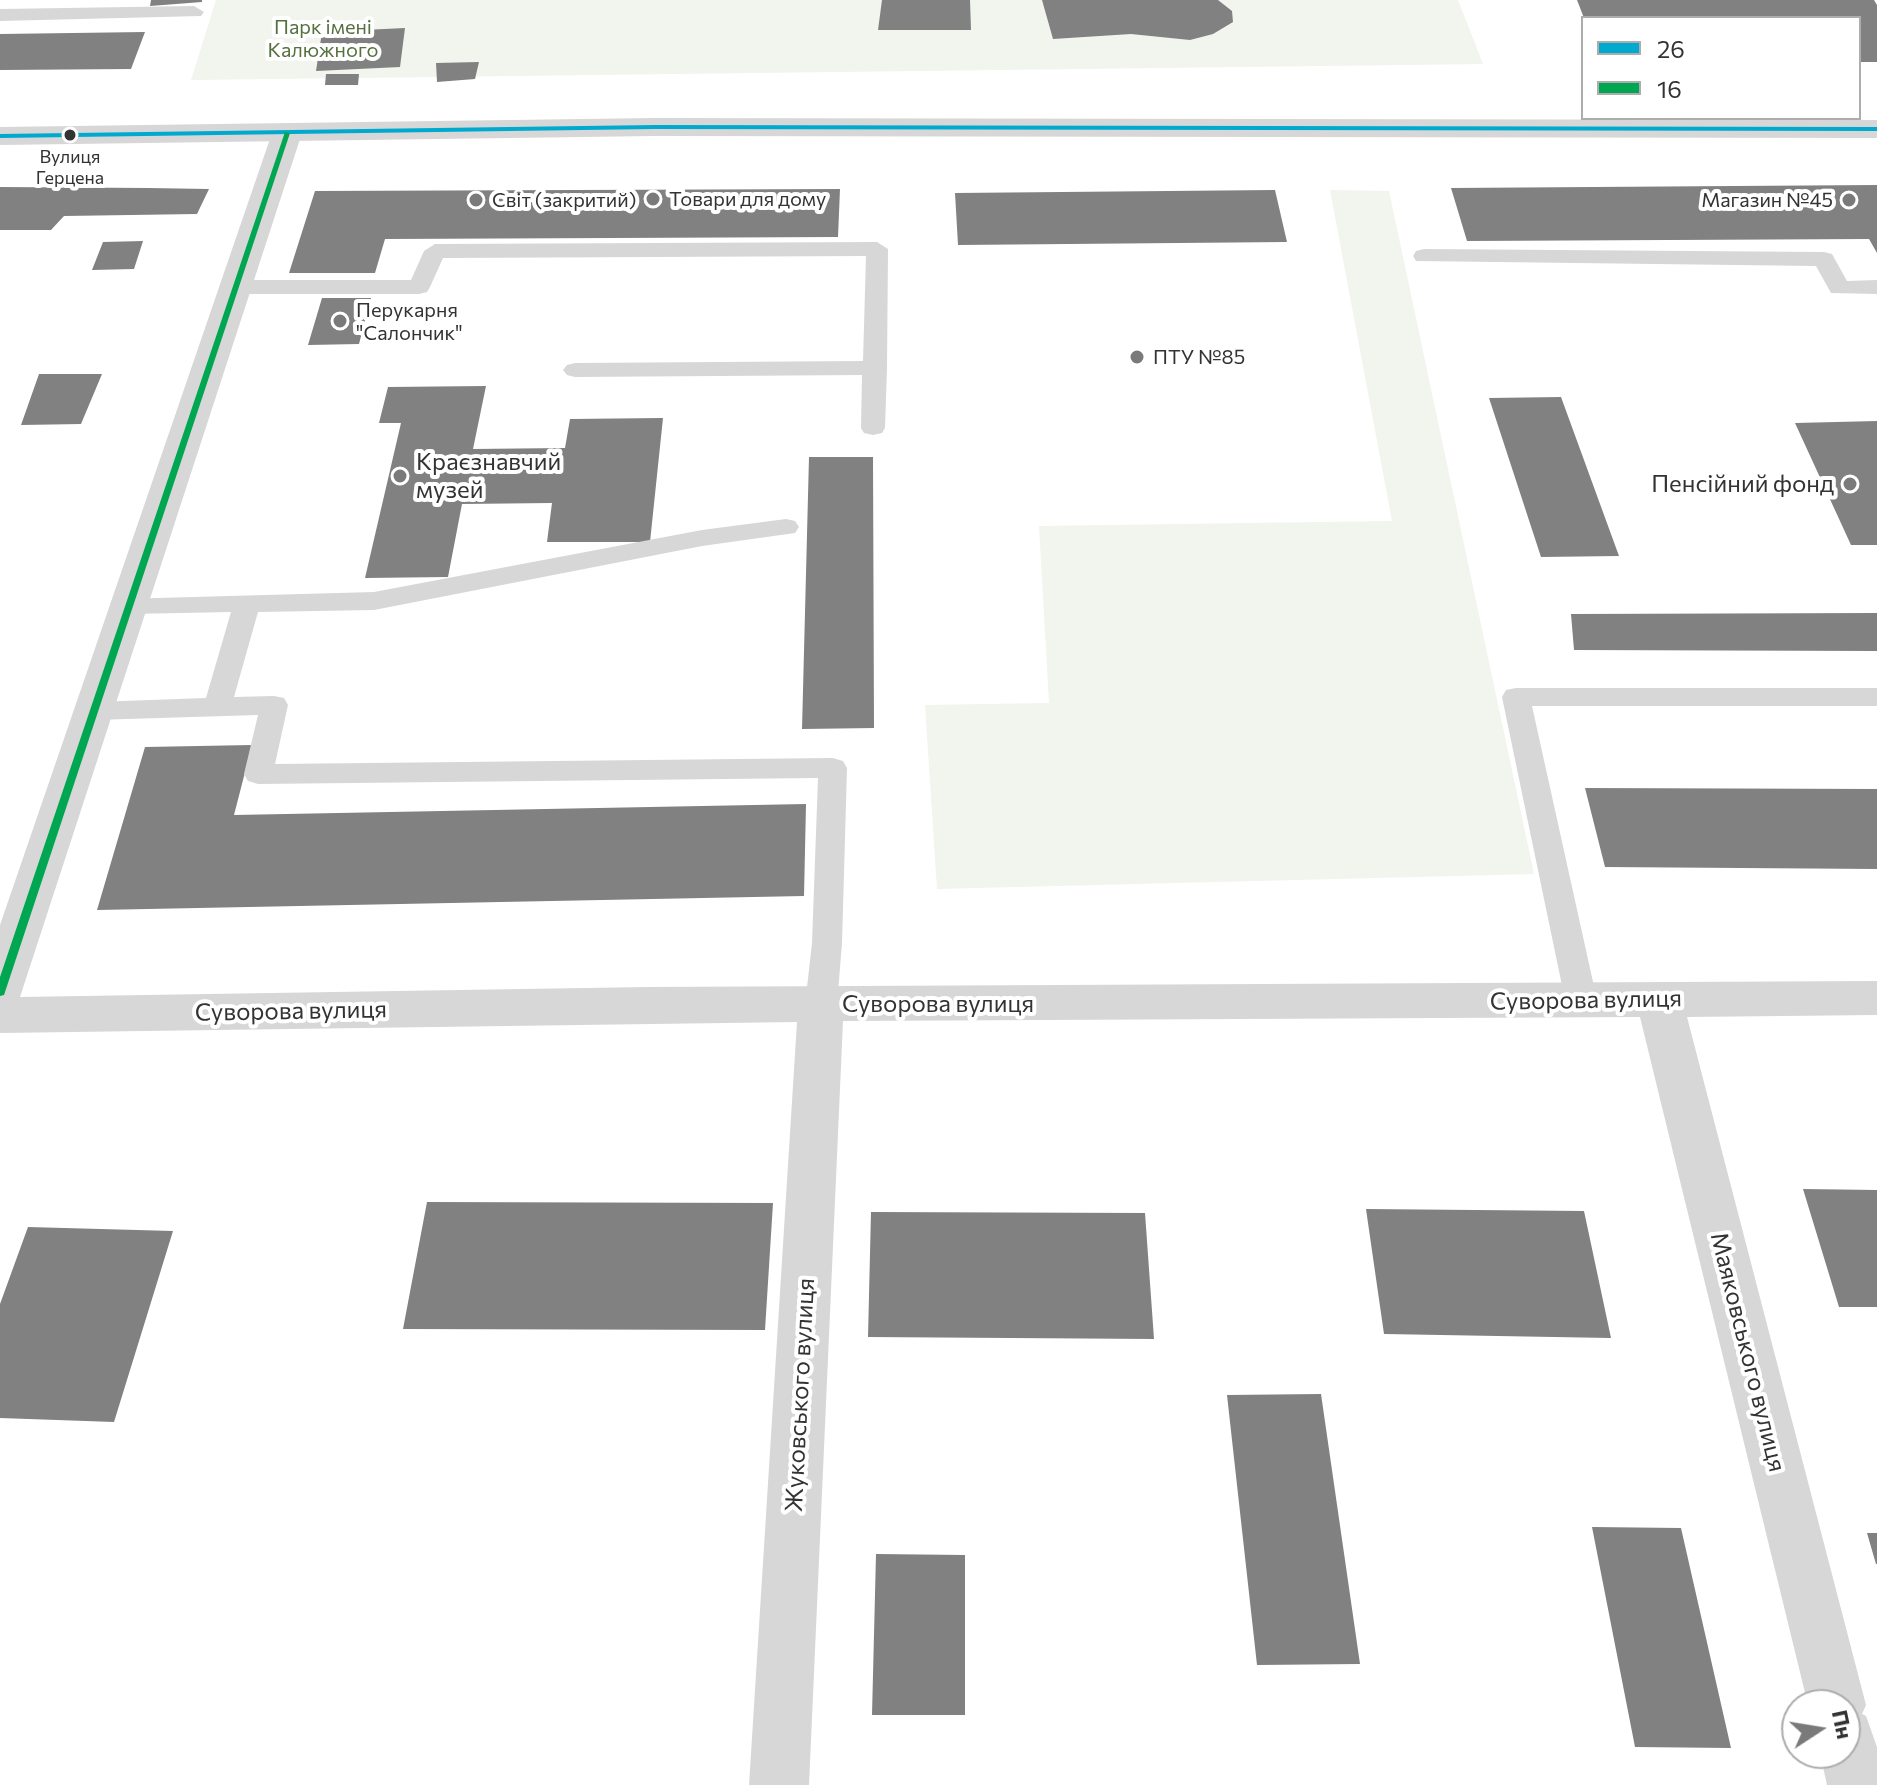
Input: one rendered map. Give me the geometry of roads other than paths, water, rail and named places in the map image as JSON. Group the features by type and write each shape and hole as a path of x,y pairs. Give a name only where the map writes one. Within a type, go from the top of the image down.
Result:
{"street":[{"path":"0,136 714,127 1877,129"},
{"path":"0,992 287,133"},
{"name":"Суворова вулиця","path":"0,1015 648,1005 1877,998"},
{"name":"Маяковського вулиця","path":"1659,999 1833,1689"},
{"name":"Жуковського вулиця","path":"779,1785 821,1005"}],"lane":[{"path":"0,15 194,12"},
{"path":"234,287 419,287 435,251 877,249 873,428"},
{"path":"1424,256 1824,259 1839,288 1877,287"},
{"path":"575,370 875,368"},
{"path":"130,605 374,601 702,538 786,527"},
{"path":"217,707 247,604"},
{"path":"1581,1000 1516,697 1877,697"},
{"path":"94,711 274,705 258,774 833,768 827,943 821,1005"}],"place":[{"name":"Вулиця Герцена","path":"70,135"},
{"name":"Товари для дому","path":"653,199"},
{"name":"Світ (закритий)","path":"476,200"},
{"name":"Магазин №45","path":"1849,200"},
{"name":"Перукарня \"Салончик\"","path":"340,321"},
{"name":"ПТУ №85","path":"1137,357"},
{"name":"Краєзнавчий музей","path":"400,476"},
{"name":"Пенсійний фонд","path":"1850,484"}],"park label":[{"name":"Парк імені Калюжного","path":"323,38"}]}
